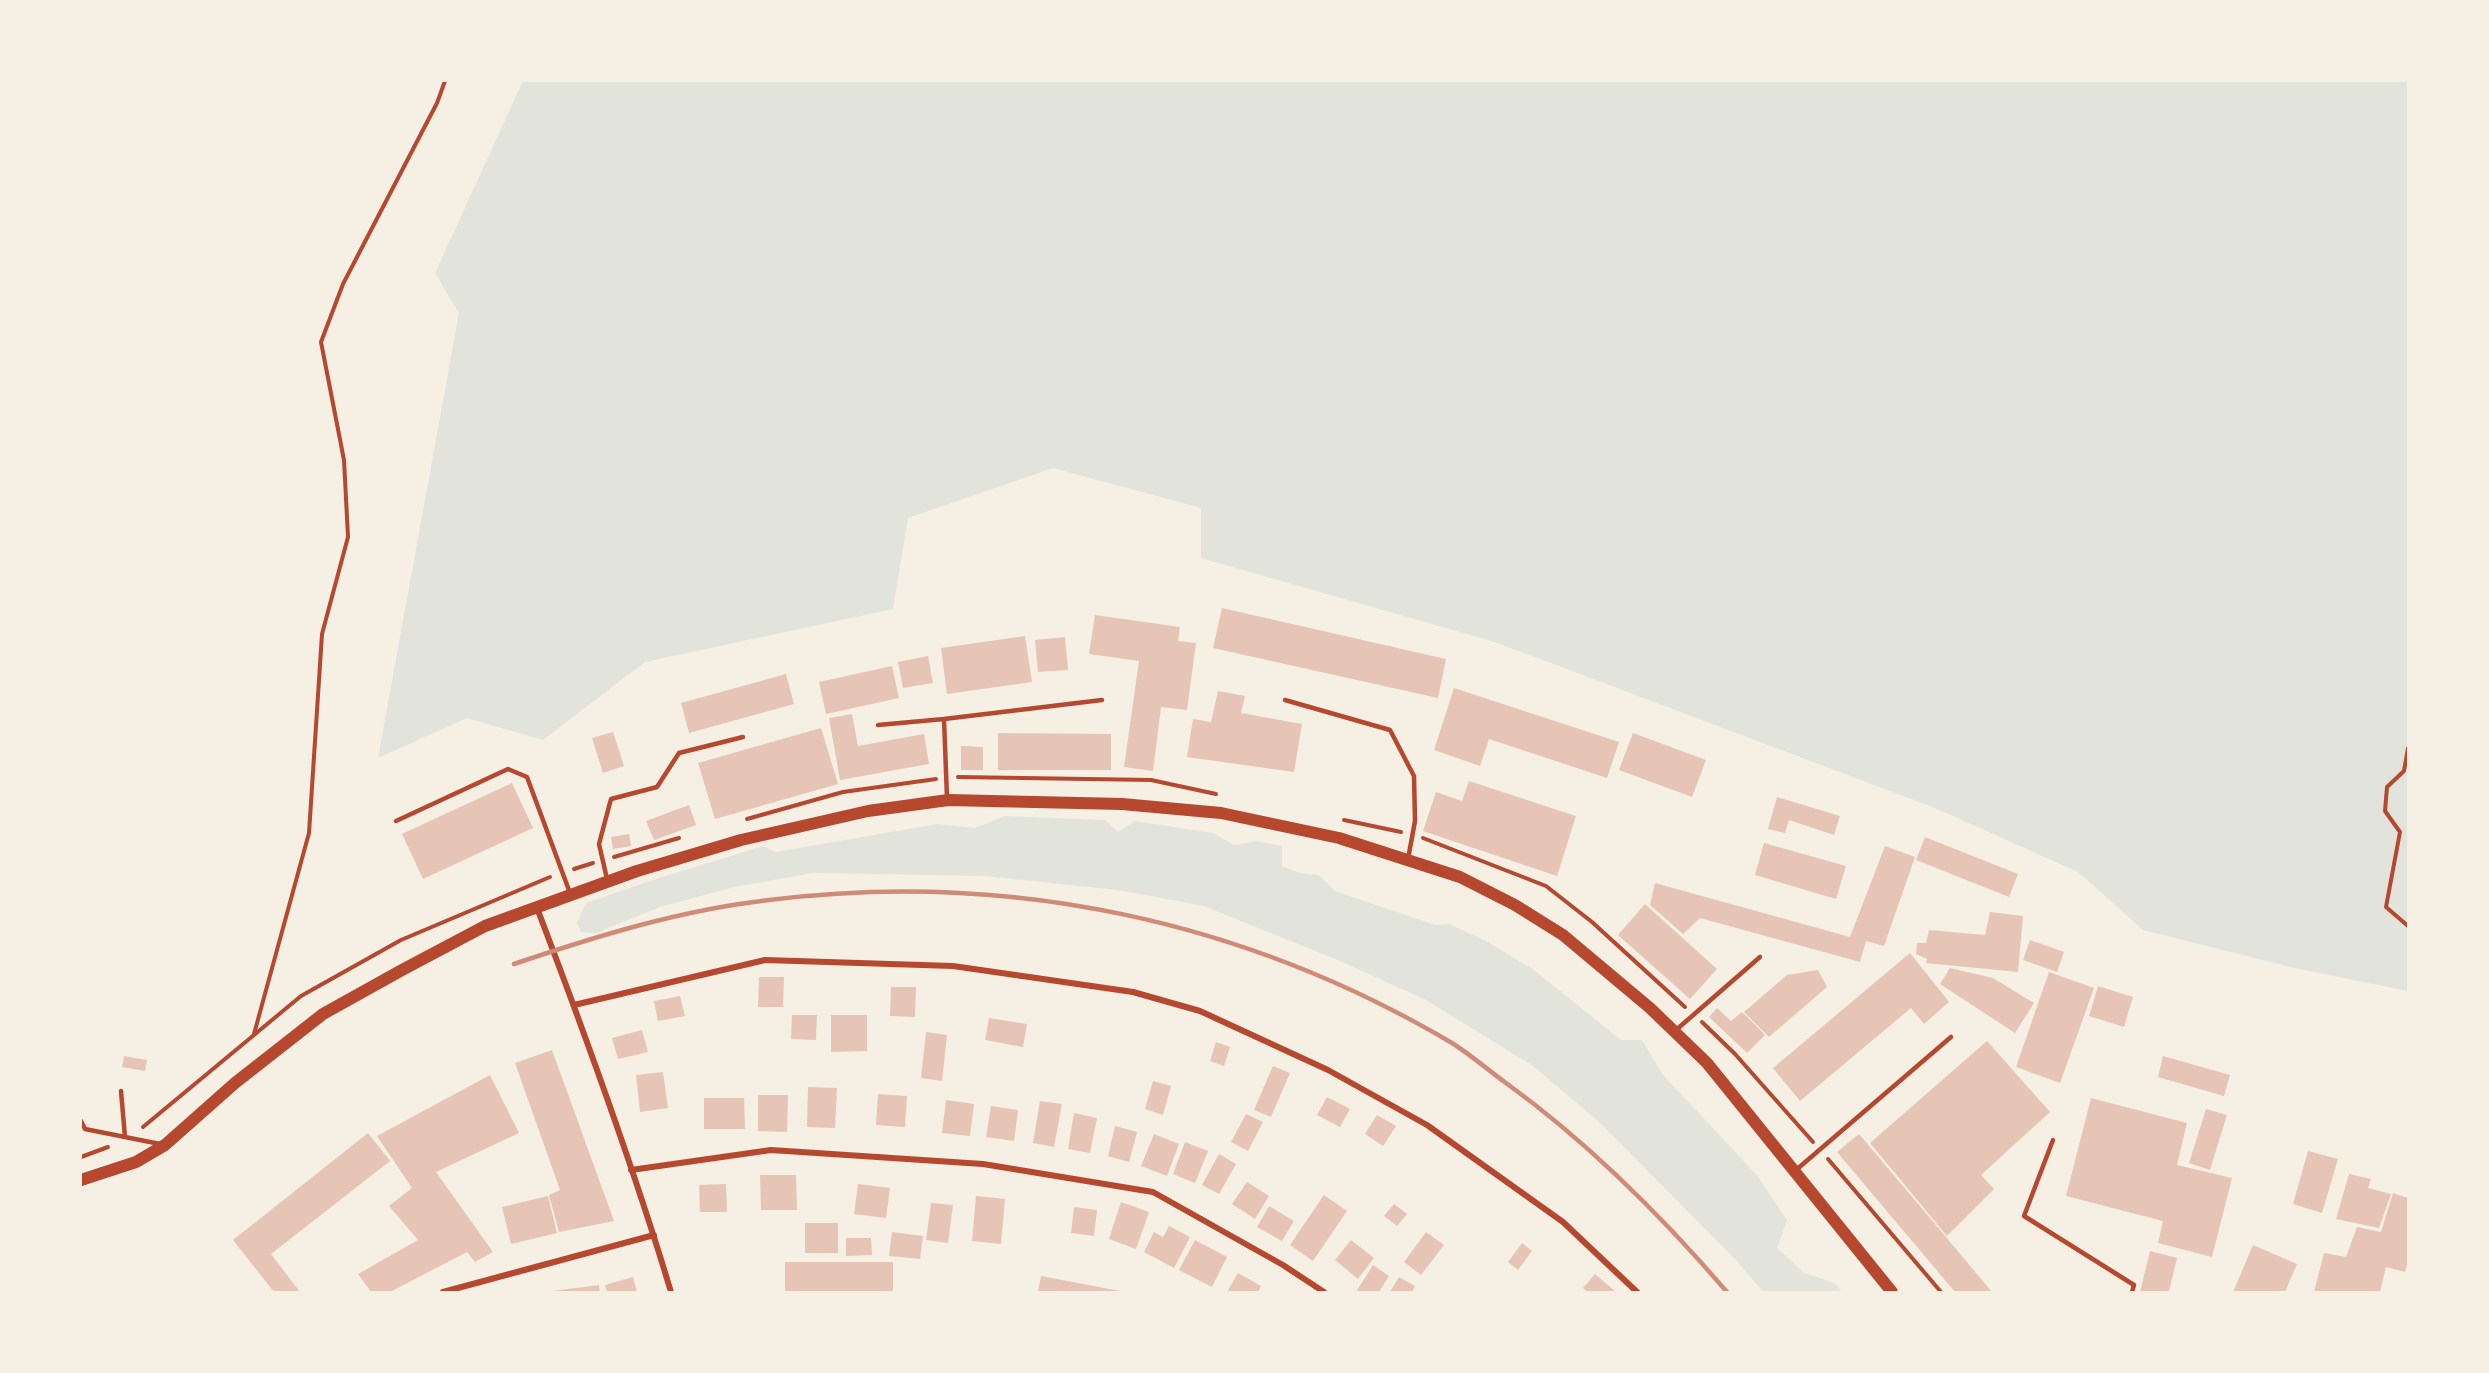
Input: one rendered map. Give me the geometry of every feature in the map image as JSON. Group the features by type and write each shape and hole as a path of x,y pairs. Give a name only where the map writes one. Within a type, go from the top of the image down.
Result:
{"main road":[{"path":"81,1180 136,1162 165,1145 236,1083 323,1014 485,926 608,882 741,840 868,811 948,800 1122,804 1221,813 1339,838 1460,877 1515,905 1563,935 1616,978 1707,1063 1892,1292"}],"street":[{"path":"537,908 574,1005 654,1235 671,1292"},
{"path":"574,1005 765,960 953,966 1133,992 1200,1011 1328,1070 1427,1125 1563,1222 1636,1292"},
{"path":"631,1170 771,1150 983,1164 1154,1192 1283,1265 1324,1292"},
{"path":"443,1292 654,1235"}],"lane":[{"path":"878,725 1102,700"},
{"path":"1285,700 1390,730 1414,776 1415,820 1408,859"},
{"path":"944,719 948,800"},
{"path":"608,882 599,844 611,799 657,787 679,753 743,737"},
{"path":"396,821 508,769 527,777 571,895"},
{"path":"1674,1031 1760,957"},
{"path":"1794,1172 1952,1037"},
{"path":"121,1091 125,1137"},
{"path":"81,1121 83,1130 165,1145"},
{"path":"2053,1140 2024,1216 2134,1285 2132,1292"}],"path":[{"path":"254,1034 309,833 322,634 348,537 344,460 321,342 344,284 437,103 445,81"},
{"path":"2408,748 2404,771 2387,787 2385,811 2400,832 2386,907 2408,926"},
{"path":"740,821 843,792 946,777 1151,780 1219,794"},
{"path":"1333,818 1413,834 1546,886 1592,922 1735,1054 1941,1292"},
{"path":"81,1157 110,1147 145,1126 301,996 401,940 562,872 683,837"}],"shaded area":[{"path":"523,81 2408,81 2408,991 2294,968 2143,930 2078,872 1935,808 1495,642 1201,558 1201,508 1053,468 908,518 893,609 645,662 543,740 467,718 378,758 459,313 435,273"},
{"path":"1005,816 1105,820 1118,832 1134,821 1213,833 1234,845 1257,841 1282,846 1282,866 1299,873 1319,875 1335,891 1435,925 1449,924 1486,941 1534,970 1621,1040 1642,1040 1663,1075 1756,1174 1787,1220 1777,1248 1804,1273 1835,1283 1842,1292 1763,1292 1735,1259 1599,1122 1533,1066 1426,1000 1340,961 1204,906 1118,890 984,876 813,873 734,887 660,907 596,933 581,932 577,923 586,903 763,846 776,852 937,824 975,828"}],"building":[{"path":"1222,608 1446,659 1438,698 1213,648"},
{"path":"1095,615 1180,627 1178,641 1196,643 1187,710 1161,707 1153,771 1124,767 1139,661 1089,654"},
{"path":"1025,636 1032,682 947,694 941,648"},
{"path":"1065,637 1068,670 1038,672 1035,640"},
{"path":"928,656 933,683 903,688 898,662"},
{"path":"892,666 899,698 826,714 819,682"},
{"path":"786,674 794,704 689,733 681,703"},
{"path":"1454,688 1619,742 1607,778 1489,739 1480,766 1434,750"},
{"path":"1218,691 1245,696 1241,713 1302,724 1294,772 1187,757 1193,719 1211,722"},
{"path":"852,714 858,746 924,734 929,764 840,780 829,718"},
{"path":"821,728 838,784 715,819 698,763"},
{"path":"613,732 624,766 603,773 592,738"},
{"path":"998,733 1111,734 1111,770 998,770"},
{"path":"1633,733 1706,760 1692,797 1619,770"},
{"path":"961,746 983,747 983,770 961,770"},
{"path":"1469,781 1576,816 1557,876 1423,831 1436,792 1462,801"},
{"path":"512,783 533,828 423,879 402,834"},
{"path":"1777,797 1840,816 1834,835 1789,820 1785,833 1768,829"},
{"path":"689,805 696,825 654,840 646,821"},
{"path":"629,834 631,846 613,849 611,837"},
{"path":"1925,837 2018,874 2009,897 1916,860"},
{"path":"1764,843 1846,866 1836,899 1755,875"},
{"path":"1885,846 1915,857 1884,946 1866,941 1860,962 1700,918 1683,934 1650,905 1655,883 1850,937"},
{"path":"1645,904 1717,969 1690,999 1618,935"},
{"path":"1990,912 2023,916 2018,972 1926,963 1927,959 1916,954 1917,943 1926,943 1929,930 1985,935"},
{"path":"2030,940 2064,952 2057,972 2023,960"},
{"path":"1910,953 1949,1002 1924,1024 1911,1008 1800,1101 1773,1068"},
{"path":"1950,968 1993,978 2034,1003 2015,1033 1940,984"},
{"path":"1818,970 1827,987 1769,1037 1744,1012 1787,975"},
{"path":"2049,972 2094,988 2060,1083 2016,1067"},
{"path":"759,977 784,977 783,1007 758,1007"},
{"path":"2098,986 2133,997 2124,1027 2089,1016"},
{"path":"891,987 916,987 915,1017 890,1016"},
{"path":"680,996 685,1016 658,1021 654,1001"},
{"path":"1717,1008 1731,1021 1742,1012 1765,1035 1747,1053 1709,1017"},
{"path":"792,1015 817,1015 816,1040 791,1039"},
{"path":"831,1015 867,1015 867,1051 831,1052"},
{"path":"989,1018 1027,1024 1023,1047 985,1040"},
{"path":"642,1030 648,1052 618,1059 612,1038"},
{"path":"926,1032 947,1035 942,1081 921,1078"},
{"path":"1987,1041 2050,1112 1981,1175 1994,1189 1947,1236 1870,1143"},
{"path":"1216,1042 1230,1047 1224,1066 1210,1061"},
{"path":"552,1050 614,1221 559,1232 549,1195 560,1190 515,1063"},
{"path":"124,1056 147,1060 145,1071 122,1067"},
{"path":"2163,1056 2230,1075 2224,1096 2158,1077"},
{"path":"1273,1066 1290,1073 1271,1117 1254,1110"},
{"path":"663,1072 668,1108 640,1112 636,1075"},
{"path":"490,1075 519,1133 436,1172 493,1252 475,1262 467,1252 390,1292 371,1292 358,1274 418,1240 389,1206 412,1188 377,1136"},
{"path":"1153,1081 1171,1086 1163,1115 1145,1109"},
{"path":"808,1087 837,1088 835,1128 807,1127"},
{"path":"878,1094 907,1096 905,1127 876,1125"},
{"path":"758,1095 788,1095 787,1132 758,1131"},
{"path":"1327,1097 1350,1109 1340,1127 1317,1115"},
{"path":"704,1098 744,1098 745,1129 704,1129"},
{"path":"2091,1098 2187,1123 2177,1165 2232,1178 2212,1257 2158,1243 2163,1221 2066,1196"},
{"path":"946,1100 974,1104 970,1136 942,1133"},
{"path":"1040,1101 1062,1104 1054,1147 1033,1143"},
{"path":"991,1106 1018,1110 1014,1141 986,1137"},
{"path":"2206,1109 2227,1115 2210,1170 2189,1163"},
{"path":"1074,1113 1097,1118 1090,1153 1068,1149"},
{"path":"1246,1114 1263,1122 1248,1151 1231,1142"},
{"path":"1377,1115 1396,1126 1383,1146 1365,1134"},
{"path":"1115,1126 1137,1132 1129,1162 1108,1156"},
{"path":"368,1133 390,1161 271,1254 300,1292 274,1292 233,1240"},
{"path":"1154,1134 1179,1144 1167,1176 1141,1166"},
{"path":"1859,1134 1992,1292 1955,1292 1837,1152"},
{"path":"1185,1142 1208,1151 1195,1183 1173,1174"},
{"path":"2308,1151 2338,1159 2322,1213 2293,1204"},
{"path":"1219,1154 1236,1164 1219,1194 1202,1185"},
{"path":"2349,1174 2371,1179 2368,1188 2391,1194 2379,1228 2336,1219"},
{"path":"760,1175 796,1175 797,1210 761,1210"},
{"path":"1247,1182 1269,1196 1255,1219 1232,1204"},
{"path":"726,1184 727,1212 700,1212 699,1185"},
{"path":"858,1184 890,1188 886,1218 854,1214"},
{"path":"2393,1193 2408,1198 2408,1262 2405,1272 2386,1267 2380,1292 2314,1292 2324,1253 2346,1257 2357,1227 2381,1232"},
{"path":"1324,1195 1347,1211 1313,1261 1290,1245"},
{"path":"548,1196 557,1233 511,1244 502,1207"},
{"path":"976,1196 1005,1199 1001,1244 972,1241"},
{"path":"1121,1202 1149,1212 1136,1249 1109,1239"},
{"path":"931,1203 953,1205 948,1243 926,1240"},
{"path":"1394,1204 1407,1214 1397,1226 1384,1216"},
{"path":"1269,1206 1294,1221 1282,1241 1257,1227"},
{"path":"1074,1207 1097,1210 1094,1236 1071,1233"},
{"path":"805,1223 838,1223 838,1253 805,1253"},
{"path":"1169,1226 1190,1237 1174,1268 1144,1252 1154,1232 1163,1237"},
{"path":"892,1232 923,1236 920,1259 889,1256"},
{"path":"1426,1232 1444,1245 1421,1275 1404,1262"},
{"path":"846,1238 871,1238 872,1255 846,1256"},
{"path":"1195,1240 1227,1257 1212,1287 1179,1270"},
{"path":"1351,1240 1374,1258 1358,1279 1335,1260"},
{"path":"1522,1243 1532,1251 1518,1270 1508,1262"},
{"path":"2253,1245 2297,1264 2285,1292 2233,1292"},
{"path":"2150,1251 2177,1258 2169,1292 2140,1292"},
{"path":"785,1262 893,1262 893,1292 785,1292"},
{"path":"1373,1265 1389,1276 1379,1292 1356,1292"},
{"path":"1238,1273 1261,1286 1258,1292 1227,1292"},
{"path":"1595,1274 1616,1292 1588,1292 1583,1288"},
{"path":"1041,1276 1120,1291 1120,1292 1038,1292"},
{"path":"633,1277 637,1292 607,1292 605,1285"},
{"path":"1399,1277 1415,1286 1412,1292 1390,1292"},
{"path":"599,1285 600,1292 552,1292 552,1291"}],"railway":[{"path":"514,964 608,934 704,910 769,900 858,892 947,892 1035,900 1122,914 1208,936 1291,965 1373,1000 1452,1043 1537,1106 1595,1155 1650,1207 1727,1292"}]}
